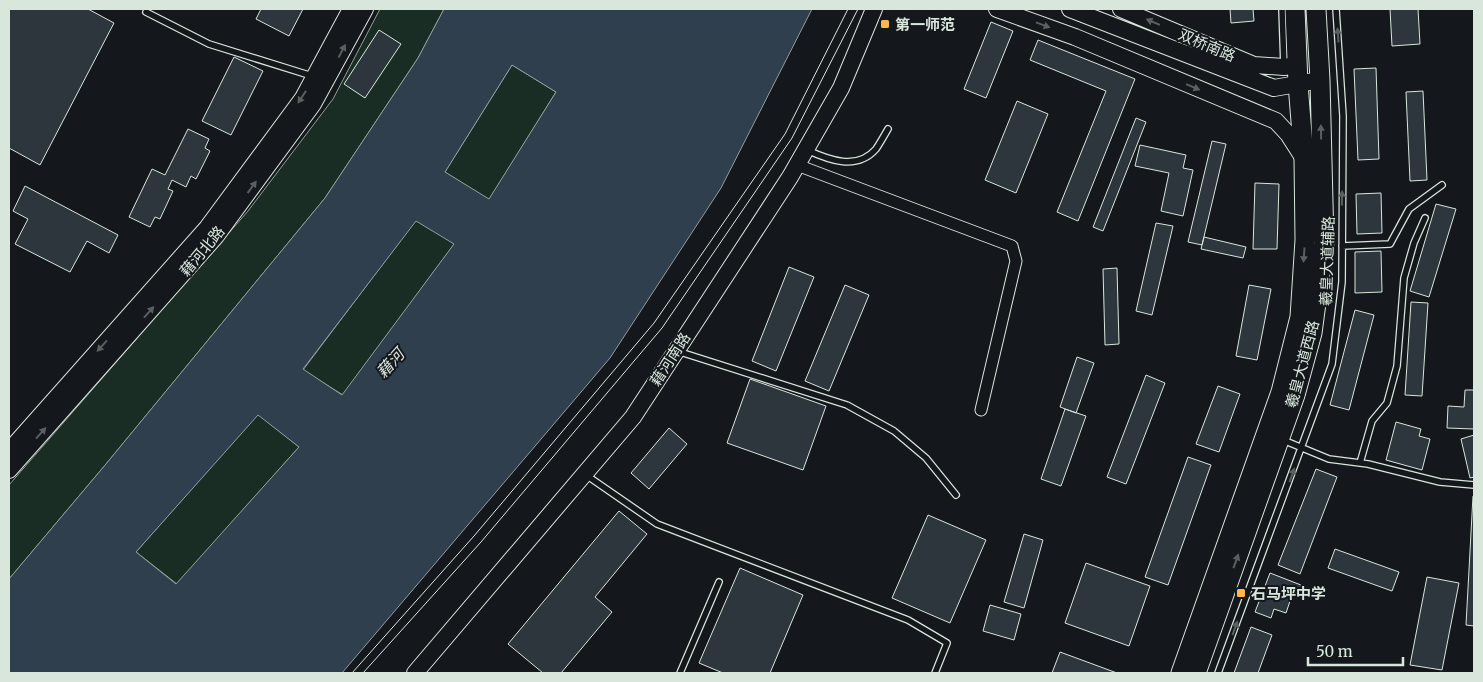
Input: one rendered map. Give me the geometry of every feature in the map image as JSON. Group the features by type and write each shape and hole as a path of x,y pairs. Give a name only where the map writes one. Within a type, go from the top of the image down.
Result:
{"main road":[{"name":"藉河北路","path":"9,451 207,228 303,98 351,9"},
{"name":"藉河北路","path":"9,470 216,236 313,104 365,9"},
{"name":"藉河南路","path":"415,673 633,417 806,150 841,88 874,9"},
{"path":"997,9 1075,37 1276,121 1288,134 1304,159"},
{"path":"1070,9 1274,88 1320,80"},
{"name":"双桥南路","path":"1121,9 1254,65 1291,66"},
{"name":"羲皇大道西路","path":"1181,673 1281,392 1300,317 1305,240 1304,159 1298,84 1291,66 1295,9"},
{"name":"羲皇大道西路","path":"1196,673 1295,395 1312,333 1324,243 1320,80 1316,9"}],"street":[{"path":"797,165 1012,246 1016,261 981,410"}],"lane":[{"path":"1282,9 1291,66"},
{"name":"羲皇大道辅路","path":"1218,673 1332,364 1342,282 1343,116 1336,9"},
{"path":"146,12 209,44 314,77"},
{"path":"806,150 840,162 858,160 865,158 875,150 888,129"},
{"path":"1342,246 1390,244 1409,209 1442,185"},
{"path":"1360,463 1372,421 1387,403 1397,366 1404,278 1414,243 1425,218"},
{"path":"676,351 847,406 894,431 926,458 956,495"},
{"path":"1280,438 1329,459 1360,463 1440,482 1474,486"},
{"path":"584,474 657,524 908,620 947,643 935,673"},
{"path":"680,673 719,582"}],"green space":[{"path":"380,9 444,9 418,58 325,198 9,579 9,485 248,211 333,99"},
{"path":"512,65 556,92 489,200 445,172"},
{"path":"416,220 455,243 343,395 303,370"},
{"path":"258,414 299,447 177,584 136,552"}],"water":[{"name":"藉河","path":"444,9 812,9 721,188 610,358 342,673 9,673 9,579 325,198 418,58","holes":["512,65 556,92 489,199 445,172","416,221 454,244 342,395 303,369","258,415 299,447 176,584 136,552"]}],"building":[{"path":"9,9 88,9 114,23 40,165 9,148"},
{"path":"261,9 303,9 289,36 256,19"},
{"path":"1230,9 1253,9 1254,21 1231,23"},
{"path":"1390,9 1418,9 1420,44 1392,46"},
{"path":"991,22 1013,31 986,98 964,89"},
{"path":"379,30 401,44 365,98 344,84"},
{"path":"1038,40 1135,79 1078,221 1057,212 1106,91 1030,60"},
{"path":"234,57 263,71 231,135 202,121"},
{"path":"1376,68 1379,159 1358,160 1354,69"},
{"path":"1423,91 1427,180 1410,181 1406,92"},
{"path":"1017,101 1048,114 1016,193 985,180"},
{"path":"1136,118 1146,122 1103,231 1093,227"},
{"path":"188,129 209,139 205,148 210,151 196,179 191,176 186,187 172,180 168,189 173,191 160,219 155,217 150,227 129,217 152,169 165,175"},
{"path":"1212,141 1226,144 1202,245 1188,242"},
{"path":"1140,145 1186,155 1183,168 1193,170 1183,216 1161,211 1169,173 1135,166"},
{"path":"1255,183 1279,184 1277,249 1253,249"},
{"path":"25,186 118,235 109,253 87,241 70,272 15,244 28,219 13,211"},
{"path":"1381,193 1382,233 1357,234 1356,194"},
{"path":"1436,204 1456,209 1429,297 1410,291"},
{"path":"1156,223 1173,226 1152,315 1136,311"},
{"path":"1204,237 1246,247 1243,258 1201,249"},
{"path":"1381,251 1382,292 1355,293 1355,252"},
{"path":"789,267 814,277 776,371 752,361"},
{"path":"1117,268 1119,344 1105,345 1103,269"},
{"path":"845,285 869,295 829,391 805,381"},
{"path":"1249,285 1271,289 1257,360 1236,356"},
{"path":"1411,302 1428,303 1422,396 1405,395"},
{"path":"1355,310 1374,315 1349,410 1330,405"},
{"path":"1077,357 1094,363 1076,413 1060,407"},
{"path":"1146,375 1165,383 1126,484 1107,477"},
{"path":"750,379 826,406 803,470 727,443"},
{"path":"1218,386 1240,394 1219,452 1196,444"},
{"path":"1465,390 1474,390 1474,429 1447,428 1448,406 1464,407"},
{"path":"1065,409 1086,416 1061,486 1041,479"},
{"path":"1396,422 1421,429 1419,436 1430,439 1422,470 1386,460"},
{"path":"669,428 687,444 649,489 631,473"},
{"path":"1474,435 1474,477 1470,478 1461,439"},
{"path":"1188,457 1211,465 1168,585 1145,577"},
{"path":"1316,469 1337,477 1300,574 1278,565"},
{"path":"1474,496 1474,626 1466,625"},
{"path":"619,511 647,534 595,597 612,612 561,673 543,673 508,644"},
{"path":"928,515 986,540 950,623 892,598"},
{"path":"1024,534 1043,540 1024,608 1004,602"},
{"path":"1335,549 1399,572 1392,591 1328,568"},
{"path":"1086,563 1150,586 1129,646 1065,623"},
{"path":"740,568 803,595 770,673 723,673 699,663"},
{"path":"1270,573 1301,585 1298,594 1293,592 1286,613 1274,609 1271,618 1255,612"},
{"path":"1427,577 1459,583 1442,670 1410,665"},
{"path":"990,605 1021,614 1014,640 983,631"},
{"path":"1251,627 1272,635 1258,673 1234,673"},
{"path":"1060,652 1117,673 1052,673"}],"tram line":[{"path":"352,673 474,536 654,323 785,134 848,9"},
{"path":"363,673 481,542 662,328 792,138 858,9"}],"place":[{"name":"第一师范","path":"885,24"},
{"name":"石马坪中学","path":"1241,593"}]}
